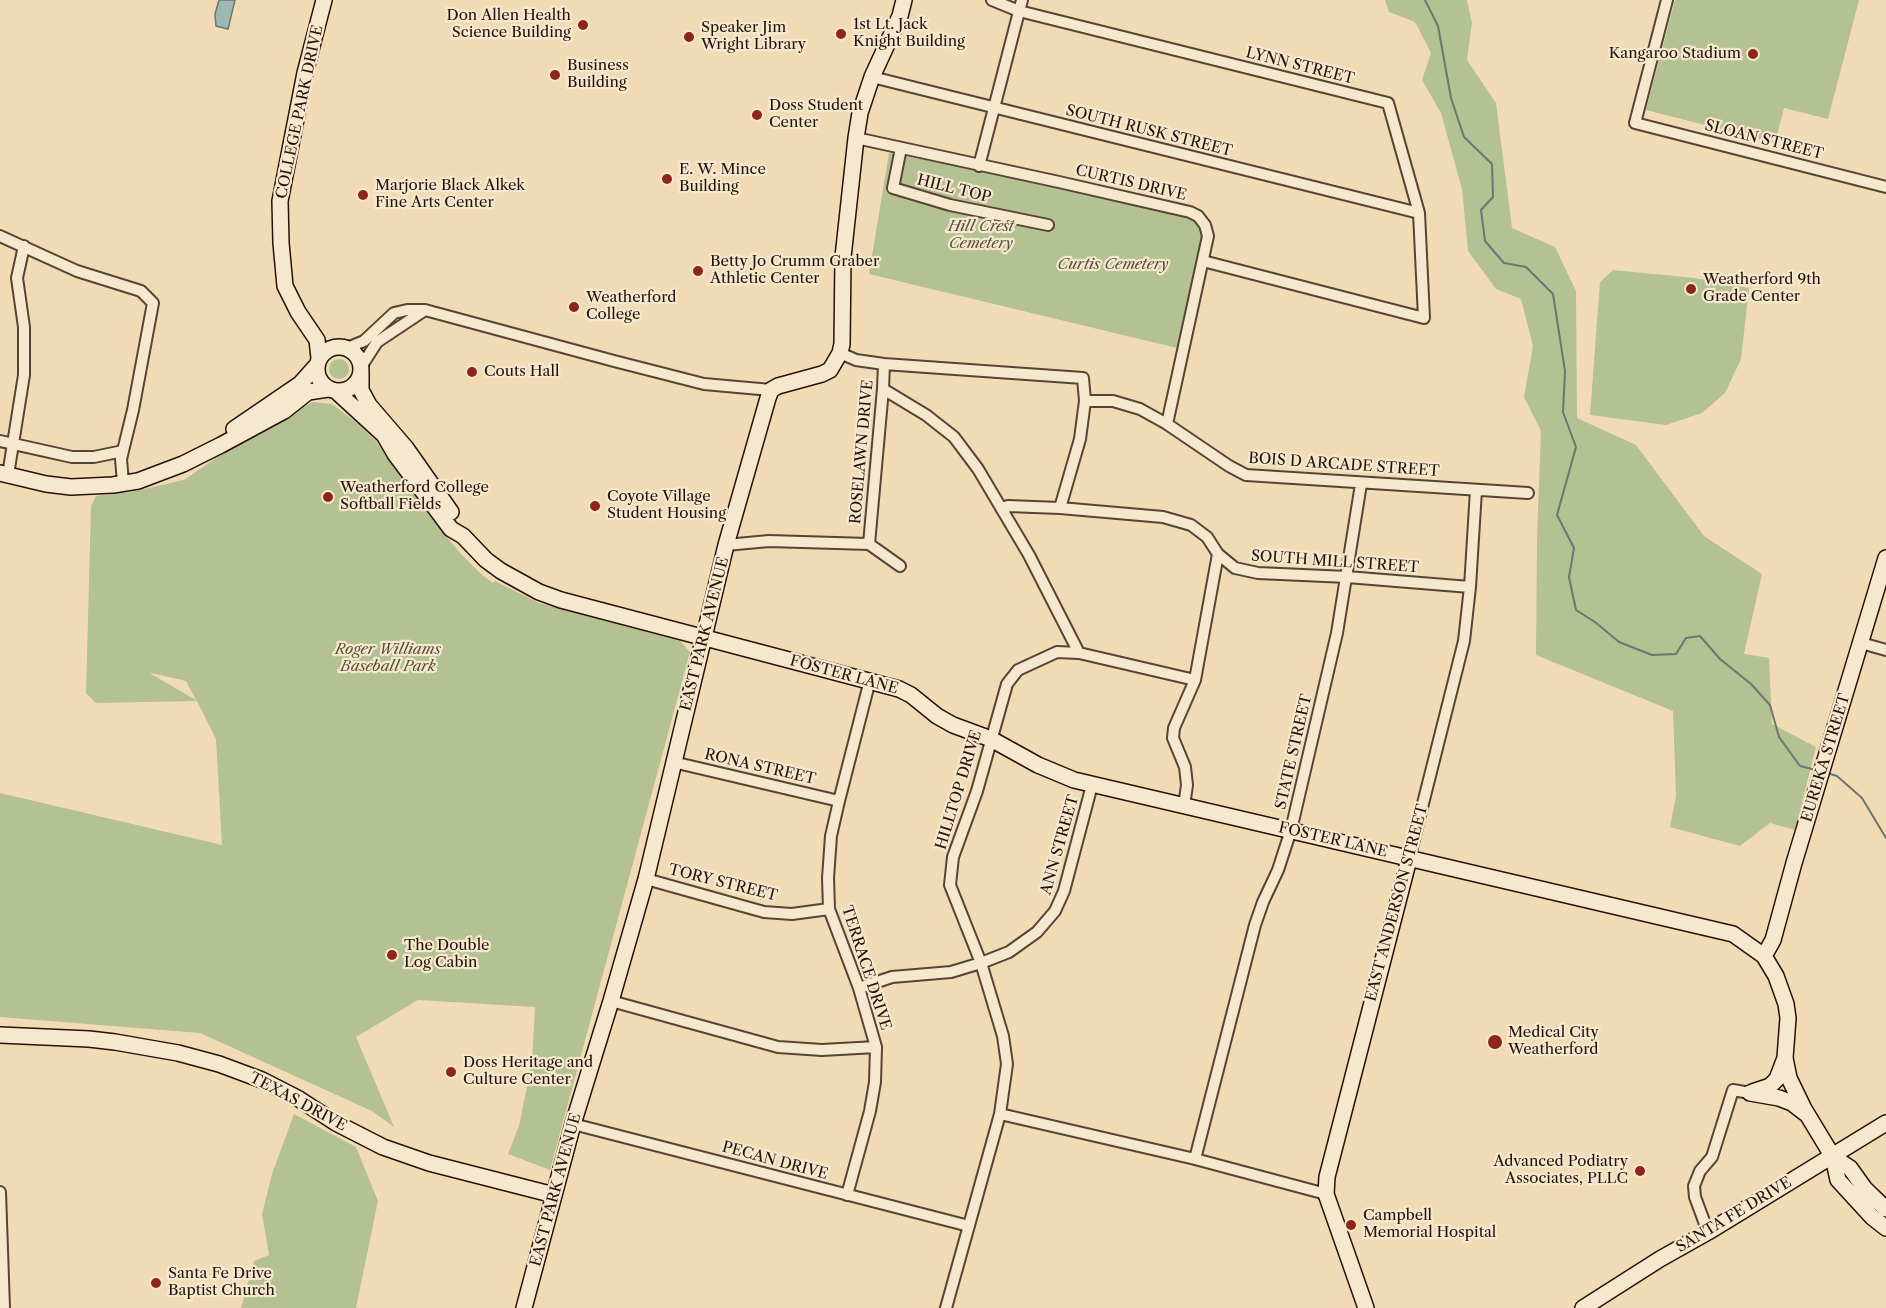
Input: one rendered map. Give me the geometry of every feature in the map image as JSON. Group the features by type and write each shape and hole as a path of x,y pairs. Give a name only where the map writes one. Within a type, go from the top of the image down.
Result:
{"street":[{"name":"COLLEGE PARK DRIVE","path":"318,362 316,340 294,305 285,285 280,224 283,180 305,73 324,0"},
{"path":"220,445 233,429 300,384 326,351 332,347 344,347 364,341 394,312 407,310 425,310 704,384 771,390 830,370 840,353 842,344 843,257 860,113 872,78 900,16 904,0"},
{"name":"LYNN STREET","path":"992,0 1020,5 1388,103 1419,213 1424,318 1203,261"},
{"name":"SLOAN STREET","path":"1667,0 1635,123 1886,187"},
{"path":"980,166 1020,5"},
{"name":"SOUTH RUSK STREET","path":"872,78 1419,213"},
{"name":"CURTIS DRIVE","path":"856,138 1190,212 1198,216 1208,236 1167,424"},
{"name":"HILL TOP","path":"901,148 893,188 950,206 1048,225"},
{"path":"0,236 77,270 141,291 153,303 133,410 121,459 123,483"},
{"path":"24,246 17,278 24,327 24,375 13,444 4,474 46,484 71,487 123,483 160,474 284,411 308,392 350,388 359,378 361,369 377,342 425,310"},
{"name":"COLLEGE PARK DRIVE","path":"284,260 310,317 327,336 344,347"},
{"path":"344,347 359,358 361,390 369,405 406,448 459,523 463,536"},
{"path":"840,353 856,360 884,364 1083,378 1085,401 1080,439 1060,508"},
{"path":"318,362 317,375 320,381 384,435 395,454 451,529 463,536 486,560 517,582 561,600 705,637"},
{"name":"ROSELAWN DRIVE","path":"726,545 769,541 869,544 884,389 884,364"},
{"path":"884,389 926,415 954,437 978,469 1029,555 1079,652 1195,680"},
{"name":"EAST PARK AVENUE","path":"524,1308 573,1124 646,879 726,545 771,390"},
{"name":"BOIS D ARCADE STREET","path":"1085,401 1113,401 1140,410 1167,424 1246,476 1528,493"},
{"path":"0,441 72,457 94,457 123,452"},
{"name":"STATE STREET","path":"1195,1160 1255,925 1278,870 1291,830 1337,633 1361,484"},
{"name":"EAST ANDERSON STREET","path":"1366,1308 1326,1194 1327,1178 1464,641 1476,490"},
{"name":"SOUTH MILL STREET","path":"1002,508 1008,506 1060,508 1163,517 1191,525 1207,537 1218,554 1235,568 1258,573 1347,577 1470,588"},
{"path":"869,544 900,566"},
{"path":"1184,806 1187,785 1185,767 1173,738 1174,728 1195,680 1218,554"},
{"name":"EUREKA STREET","path":"1764,956 1773,940 1886,558"},
{"name":"FOSTER LANE","path":"705,637 899,689 953,725 991,739 1056,773 1092,785 1716,928 1733,934 1764,956 1776,976 1788,1017 1785,1058 1792,1085 1833,1156"},
{"path":"1861,643 1886,650"},
{"name":"HILLTOP DRIVE","path":"946,1308 1000,1113 1007,1064 1003,1036 981,963 950,885 953,857 977,790 1007,684 1018,670 1057,652 1079,652"},
{"name":"TERRACE DRIVE","path":"848,1195 870,1111 875,1082 876,1047 859,988 829,909 828,878 831,836 870,680"},
{"name":"RONA STREET","path":"673,762 839,801"},
{"name":"ANN STREET","path":"859,988 892,977 951,972 981,963 1009,952 1036,932 1055,911 1069,874 1092,785"},
{"name":"TORY STREET","path":"646,879 764,912 792,914 829,909"},
{"path":"611,1001 778,1047 822,1050 876,1047"},
{"name":"TEXAS DRIVE","path":"0,1035 115,1042 178,1053 219,1064 262,1080 383,1147 429,1163 554,1195"},
{"path":"1750,1093 1770,1086 1777,1078 1785,1058"},
{"path":"1708,1232 1695,1197 1694,1186 1700,1171 1712,1157 1733,1090 1774,1096 1792,1103 1808,1116"},
{"path":"1000,1113 1326,1194"},
{"name":"SANTA FE DRIVE","path":"1583,1308 1886,1123"},
{"name":"PECAN DRIVE","path":"573,1124 969,1226"},
{"path":"1833,1156 1850,1168 1865,1189 1886,1209"},
{"path":"1833,1156 1838,1180 1872,1217 1886,1228"},
{"path":"0,1192 4,1308"}],"green space":[{"path":"1385,0 1467,0 1472,23 1467,60 1496,103 1512,228 1555,247 1576,291 1577,418 1636,445 1704,536 1762,574 1744,654 1769,658 1772,724 1816,747 1795,830 1770,823 1740,846 1670,827 1676,796 1673,711 1536,655 1541,431 1524,397 1533,346 1521,299 1496,289 1468,251 1462,189 1441,113 1422,80 1431,53 1415,22 1389,12"},
{"name":"Kangaroo Stadium","path":"1675,0 1859,0 1828,119 1784,108 1775,143 1646,110"},
{"path":"889,153 1056,185 1182,214 1194,219 1201,230 1202,243 1177,348 869,274"},
{"path":"1613,270 1695,278 1749,288 1741,359 1725,393 1702,413 1666,425 1590,415 1600,282"},
{"path":"335,359 343,359 349,365 349,373 343,379 335,379 329,373 329,365"},
{"name":"Roger Williams Baseball Park","path":"313,402 332,404 376,441 386,456 389,455 426,502 424,509 460,553 493,583 495,581 539,603 680,641 690,652 550,1170 508,1154 519,1126 532,1062 535,1007 418,1000 356,1037 394,1127 372,1111 200,1033 0,1017 0,793 222,845 216,739 197,701 96,703 86,693 91,506 96,496 131,492 184,480 258,429","holes":["151,673 186,681 196,700"]},
{"path":"294,1114 356,1147 378,1201 356,1308 241,1308 254,1261 269,1255 262,1214 272,1174"}],"water":[{"path":"219,0 235,0 228,29 216,26 215,14"}],"waterway":[{"path":"1425,0 1438,26 1451,98 1464,137 1492,164 1493,197 1481,210 1485,241 1504,263 1526,267 1553,294 1565,371 1563,412 1576,447 1557,515 1574,548 1569,577 1576,610 1619,642 1652,655 1676,654 1686,638 1700,636 1720,659 1751,684 1770,705 1779,737 1800,766 1816,770"},
{"path":"1827,773 1837,776 1862,798 1886,838"}],"place":[{"name":"Don Allen Health Science Building","path":"583,25"},
{"name":"1st Lt. Jack Knight Building","path":"841,34"},
{"name":"Speaker Jim Wright Library","path":"689,37"},
{"name":"Kangaroo Stadium","path":"1753,54"},
{"name":"Business Building","path":"555,75"},
{"name":"Doss Student Center","path":"757,115"},
{"name":"E. W. Mince Building","path":"667,179"},
{"name":"Marjorie Black Alkek Fine Arts Center","path":"363,195"},
{"name":"Betty Jo Crumm Graber Athletic Center","path":"698,271"},
{"name":"Weatherford 9th Grade Center","path":"1691,289"},
{"name":"Weatherford College","path":"574,307"},
{"name":"Couts Hall","path":"472,372"},
{"name":"Weatherford College Softball Fields","path":"328,497"},
{"name":"Coyote Village Student Housing","path":"595,506"},
{"name":"The Double Log Cabin","path":"392,955"},
{"name":"Medical City Weatherford","path":"1495,1042"},
{"name":"Doss Heritage and Culture Center","path":"451,1072"},
{"name":"Advanced Podiatry Associates, PLLC","path":"1640,1171"},
{"name":"Campbell Memorial Hospital","path":"1351,1225"},
{"name":"Santa Fe Drive Baptist Church","path":"156,1283"}],"park label":[{"name":"Hill Crest Cemetery","path":"981,236"},
{"name":"Curtis Cemetery","path":"1113,265"}]}
